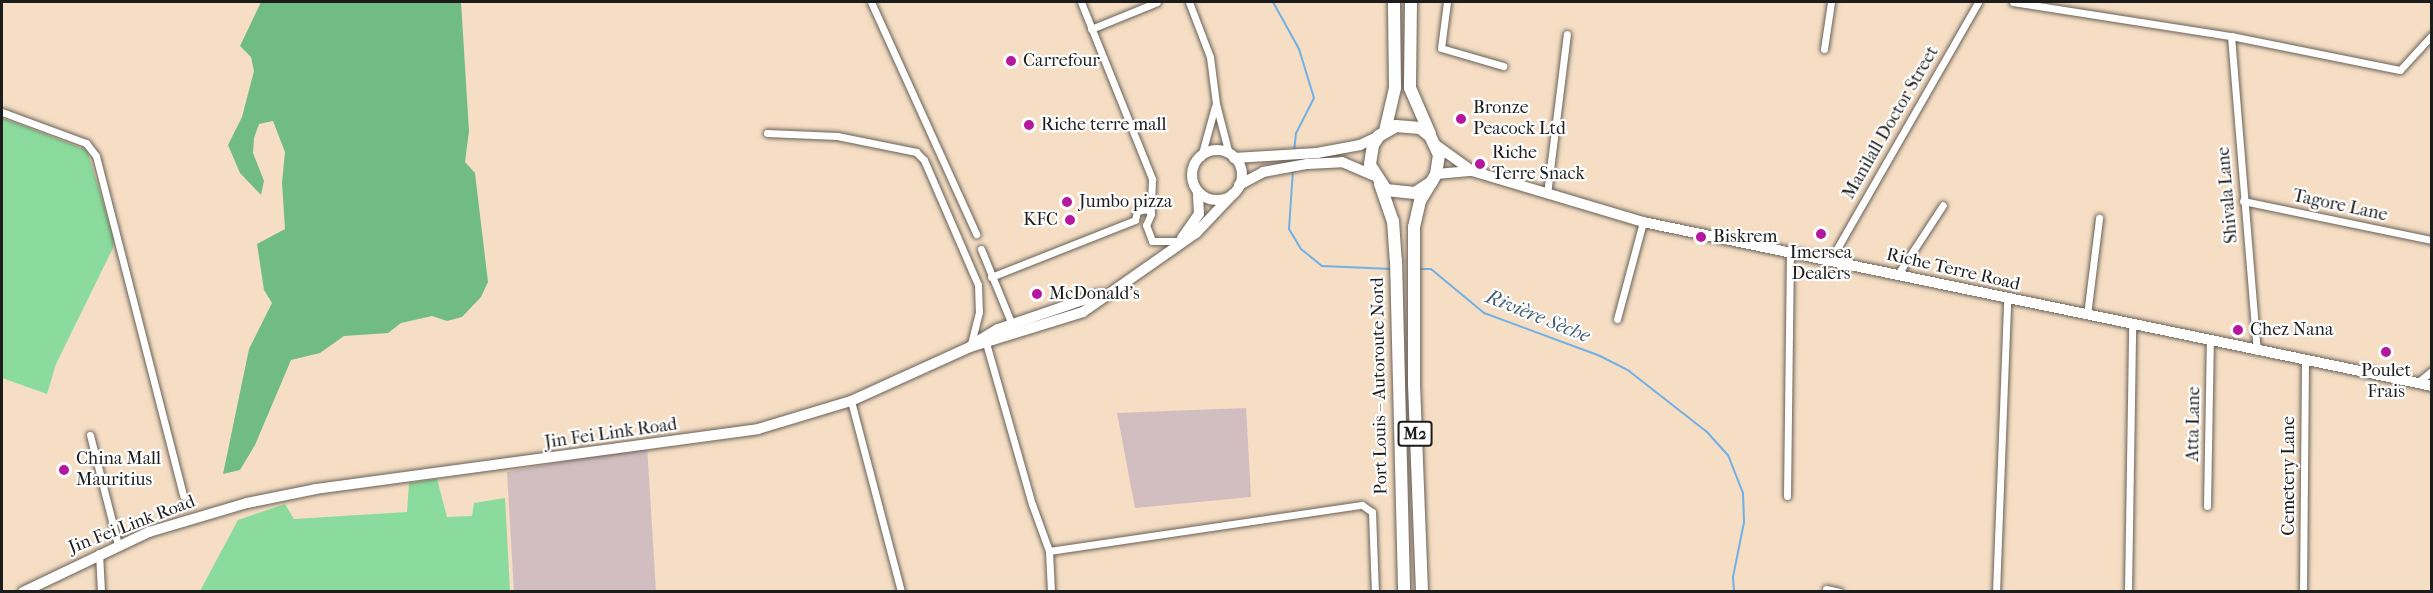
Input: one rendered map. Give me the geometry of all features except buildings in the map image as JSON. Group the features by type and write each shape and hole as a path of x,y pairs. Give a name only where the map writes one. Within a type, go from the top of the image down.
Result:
{"highway":[{"name":"M2","path":"1376,179 1370,155 1382,133 1395,88 1394,2"},
{"name":"M2","path":"1411,2 1410,88 1433,140 1434,178"},
{"path":"1382,133 1408,125 1433,140"},
{"path":"1376,179 1386,190 1406,195 1434,178"},
{"name":"Port Louis – Autoroute Nord","path":"1422,591 1413,276 1420,201 1434,178"},
{"name":"Port Louis – Autoroute Nord","path":"1376,179 1393,221 1396,260 1404,591"}],"main road":[{"path":"1180,241 1199,214 1198,192 1192,178 1201,157 1218,151 1231,156 1317,153 1360,145 1382,133"},
{"path":"1433,140 1472,171"},
{"path":"1180,241 1220,212 1236,189 1241,176 1231,156"},
{"path":"1198,192 1219,200 1263,172 1307,164 1342,162 1376,179"},
{"path":"1434,178 1472,171"},
{"name":"Riche Terre Road","path":"1472,171 1643,222 1790,250 2007,299 2432,386"},
{"name":"Jin Fei Link Road","path":"23,591 118,544 210,512 281,496 748,430 851,401 970,346 986,343 1014,329 1084,306 1124,282 1180,241"},
{"path":"970,346 1014,329"}],"street":[{"path":"871,2 976,234"},
{"path":"1081,2 1153,189 1151,214 1146,225 1152,241 1180,241"},
{"path":"1091,28 1156,2"},
{"path":"1189,2 1210,57 1216,104 1231,156"},
{"path":"1447,2 1441,48 1503,66"},
{"path":"1824,49 1831,2"},
{"name":"Manilall Doctor Street","path":"1831,259 1978,2"},
{"path":"2013,2 2231,36 2400,70 2432,35"},
{"path":"1547,194 1567,34"},
{"name":"Shivala Lane","path":"2231,36 2257,351"},
{"path":"1201,157 1216,104"},
{"path":"2,112 86,143 96,156 183,496"},
{"path":"767,134 837,136 916,152 924,160 978,285 979,312 970,346"},
{"path":"1135,220 1136,213 1142,208 1153,189"},
{"name":"Tagore Lane","path":"2243,201 2432,240"},
{"path":"1898,274 1943,205"},
{"path":"1142,208 1151,214"},
{"path":"2088,315 2098,218"},
{"path":"991,277 1135,220 1146,225"},
{"path":"1617,319 1643,222"},
{"path":"981,249 1014,329"},
{"path":"1787,496 1790,250"},
{"path":"1996,591 2007,299"},
{"path":"2128,591 2132,324"},
{"name":"Atta Lane","path":"2207,506 2210,342"},
{"path":"986,343 1032,504 1049,551 1051,591"},
{"name":"Cemetery Lane","path":"2304,591 2305,360"},
{"path":"2417,383 2432,371"},
{"path":"851,401 901,591"},
{"path":"90,435 118,544"},
{"path":"1049,551 1362,505 1372,512 1375,591"},
{"path":"99,553 101,591"},
{"path":"1826,589 1840,591"}],"shaded area":[{"path":"1246,408 1251,497 1135,508 1117,413"},
{"path":"647,446 656,591 514,591 507,472"}],"green space":[{"path":"261,2 461,2 469,131 465,162 475,173 488,282 481,297 462,317 447,321 432,316 401,323 388,333 344,336 320,353 291,360 255,445 240,470 223,474 249,349 272,303 264,290 257,244 285,229 282,183 285,152 273,121 259,124 254,138 253,153 264,181 261,195 240,173 228,145 242,117 254,71 251,57 240,46"},
{"path":"2,118 87,150 114,239 113,248 56,364 47,394 2,378"},
{"path":"437,479 447,517 472,516 474,503 505,498 510,591 200,591 238,520 285,504 294,519 407,512 409,483"}],"waterway":[{"name":"Rivière Sèche","path":"1273,2 1299,49 1314,98 1296,133 1294,152"},
{"name":"Rivière Sèche","path":"1293,170 1289,229 1301,249 1322,266 1392,269"},
{"name":"Rivière Sèche","path":"1419,269 1431,269 1484,313 1600,356 1629,371 1707,432 1728,455 1743,493 1744,522 1733,577 1734,592"}],"place":[{"name":"Carrefour","path":"1011,61"},
{"name":"Bronze Peacock Ltd","path":"1461,119"},
{"name":"Riche terre mall","path":"1029,125"},
{"name":"Riche Terre Snack","path":"1480,164"},
{"name":"Jumbo pizza","path":"1067,202"},
{"name":"KFC","path":"1070,220"},
{"name":"Imersea Dealers","path":"1821,234"},
{"name":"Biskrem","path":"1701,237"},
{"name":"McDonald's","path":"1037,294"},
{"name":"Chez Nana","path":"2238,330"},
{"name":"Poulet Frais","path":"2386,352"},
{"name":"China Mall Mauritius","path":"64,470"}]}
